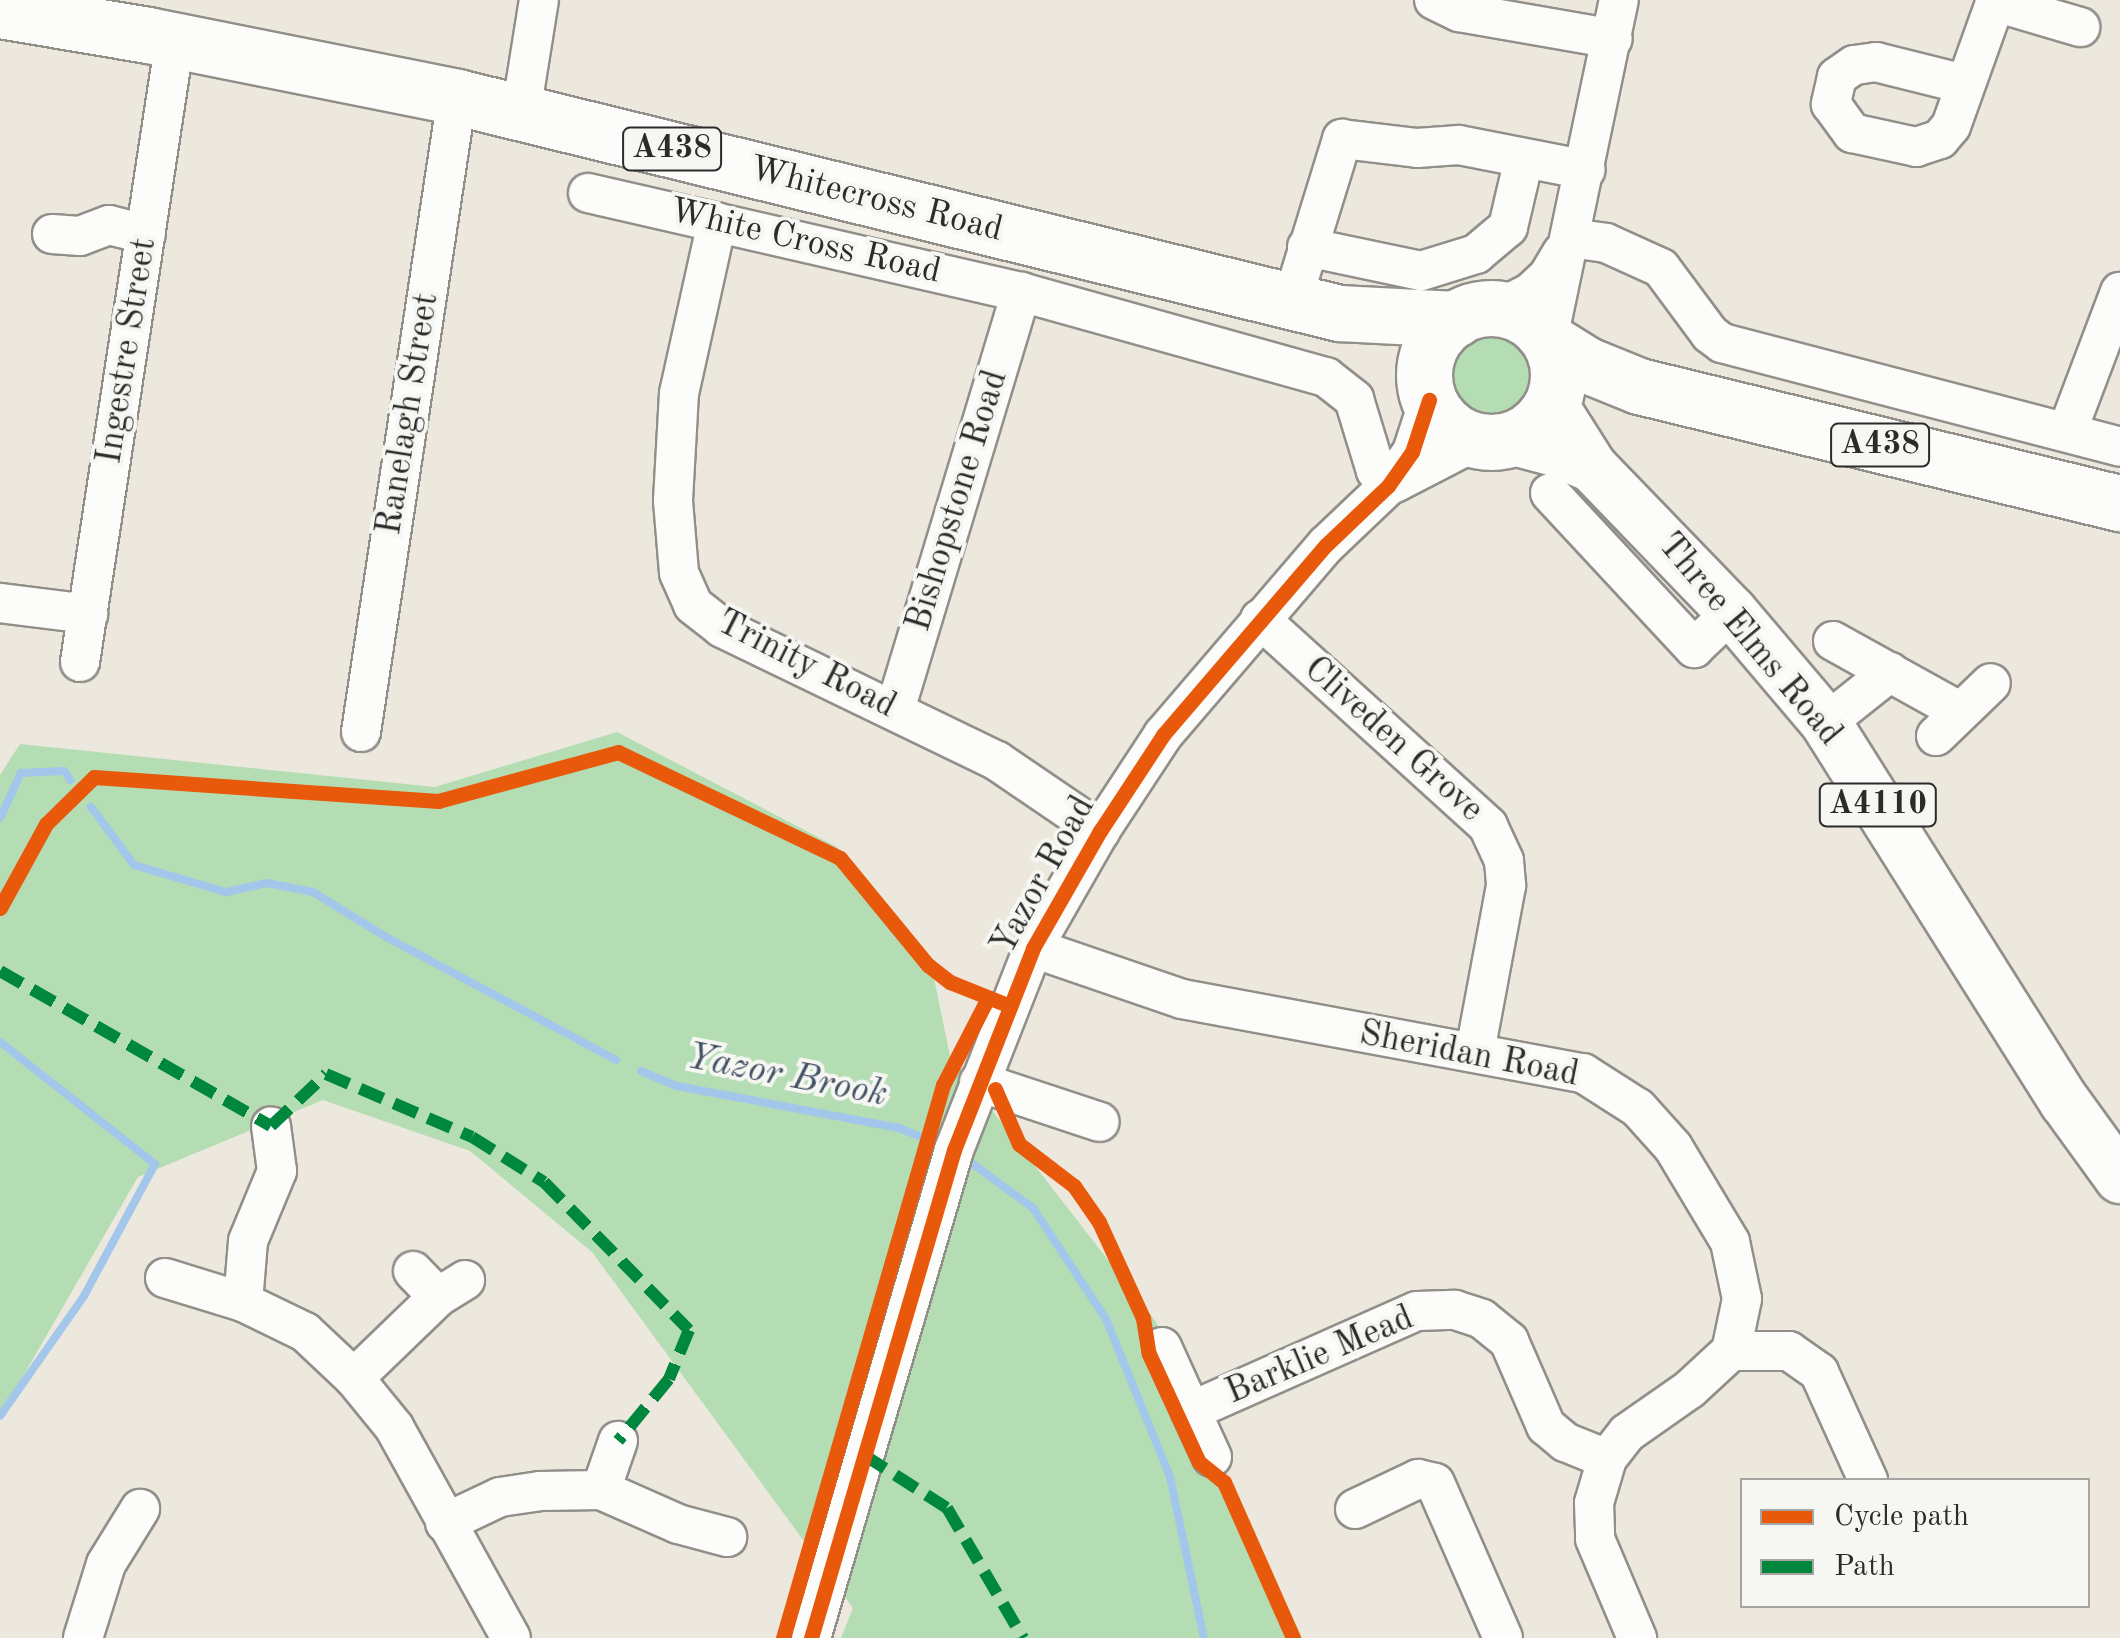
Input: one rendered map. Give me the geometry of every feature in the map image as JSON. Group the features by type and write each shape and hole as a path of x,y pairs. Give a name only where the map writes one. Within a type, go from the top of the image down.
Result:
{"highway":[{"name":"Whitecross Road","path":"0,10 159,25 1315,307 1477,314"},
{"name":"Whitecross Road","path":"1315,307 1382,342 1427,390"},
{"name":"A438","path":"1477,314 1520,315 1587,365 1639,386 2120,504"},
{"path":"1427,390 1432,344 1477,314"},
{"path":"1493,440 1540,422 1554,400 1558,369 1549,340"},
{"name":"A438","path":"1554,400 1595,386 1639,386"},
{"name":"A438","path":"1427,390 1448,426 1493,440"}],"main road":[{"name":"Three Elms Road","path":"1554,400 1592,467 1732,612 1826,723 2065,1102 2120,1178"},
{"name":"Three Elms Road","path":"1493,440 1555,450 1592,467"}],"street":[{"path":"521,112 539,0"},
{"path":"1434,0 1459,12 1613,39"},
{"path":"1549,340 1619,0"},
{"path":"1964,84 1996,1 2080,27"},
{"name":"Ingestre Street","path":"80,662 146,234 159,25"},
{"name":"Ranelagh Street","path":"361,732 457,96"},
{"path":"1315,307 1308,247 1342,139 1418,148 1460,145 1586,170"},
{"path":"1308,247 1422,271 1476,254 1508,226 1524,159"},
{"name":"White Cross Road","path":"588,193 1021,292 1326,377 1354,399 1376,471 1388,486"},
{"path":"872,258 886,202"},
{"name":"Trinity Road","path":"717,222 679,393 674,501 679,573 693,605 722,628 997,761 1100,832"},
{"path":"52,234 80,236 109,224 146,234"},
{"path":"1477,314 1530,292 1548,276 1571,238"},
{"path":"1571,238 1606,243 1661,268 1710,334 1722,343 2120,447"},
{"name":"Bishopstone Road","path":"895,710 1021,292"},
{"path":"2067,432 2120,292"},
{"name":"Yazor Road","path":"811,1638 954,1150 1034,948 1100,832 1163,735 1260,618 1326,545 1388,486 1412,452 1427,390"},
{"name":"Yazor Road","path":"1388,486 1493,440"},
{"path":"1550,493 1694,648 1732,612"},
{"path":"0,603 88,614"},
{"name":"Cliveden Grove","path":"1260,618 1488,826 1504,862 1506,886 1475,1051"},
{"path":"1833,640 1890,672 1948,724 1991,683"},
{"path":"1826,723 1890,672"},
{"name":"Sheridan Road","path":"1034,948 1182,999 1583,1074 1638,1108 1673,1147 1730,1242 1742,1299 1731,1350"},
{"path":"979,1082 1100,1122"},
{"path":"243,1302 248,1241 277,1172 271,1126"},
{"path":"164,1278 243,1302 306,1332 354,1378 394,1427 511,1638"},
{"path":"354,1378 439,1283"},
{"name":"Barklie Mead","path":"1212,1457 1191,1411 1417,1311 1456,1310 1482,1319 1509,1341 1546,1426 1565,1442 1608,1459"},
{"path":"1162,1348 1191,1411"},
{"path":"1624,1634 1595,1539 1594,1502 1608,1459 1627,1433 1690,1390 1731,1350 1789,1351 1818,1372 1867,1478"},
{"path":"601,1490 618,1441"},
{"path":"1354,1509 1418,1479 1434,1483 1503,1638"},
{"path":"445,1523 500,1497 540,1491 601,1490 678,1524 727,1537"},
{"path":"83,1638 106,1564 140,1509"}],"green space":[{"path":"1499,330 1522,337 1534,346 1542,360 1542,392 1516,416 1494,424 1472,423 1442,397 1439,368 1451,348 1474,334"},
{"path":"617,732 837,847 930,959 950,1056 1156,1322 1302,1638 841,1638 853,1608 592,1252 470,1151 323,1100 138,1177 0,1416 0,775 20,744 435,787"}],"waterway":[{"name":"Yazor Brook","path":"0,818 21,773 64,771 70,780"},
{"name":"Yazor Brook","path":"91,807 134,865 226,892 267,883 313,892 386,937 616,1060"},
{"path":"0,1042 155,1164 84,1296 0,1416"},
{"name":"Yazor Brook","path":"641,1071 677,1086 899,1128 946,1147"},
{"name":"Yazor Brook","path":"962,1156 1033,1208 1106,1319 1170,1477 1204,1638"}],"marked path":[{"path":"0,971 271,1126 326,1074 472,1137 544,1182 689,1330 669,1379 618,1441"},
{"path":"864,1455 947,1508 1023,1638"}],"cycle path":[{"path":"811,1638 954,1150 1033,948 1100,831 1163,735 1326,545 1388,486 1412,452 1429,400"},
{"path":"0,908 46,824 94,777 438,801 618,752 840,858 928,965 950,982 1010,1006"},
{"path":"783,1638 943,1085 988,998"},
{"path":"995,1089 1019,1144 1074,1186 1099,1222 1143,1318 1149,1354 1199,1462 1224,1482 1293,1638"}]}
